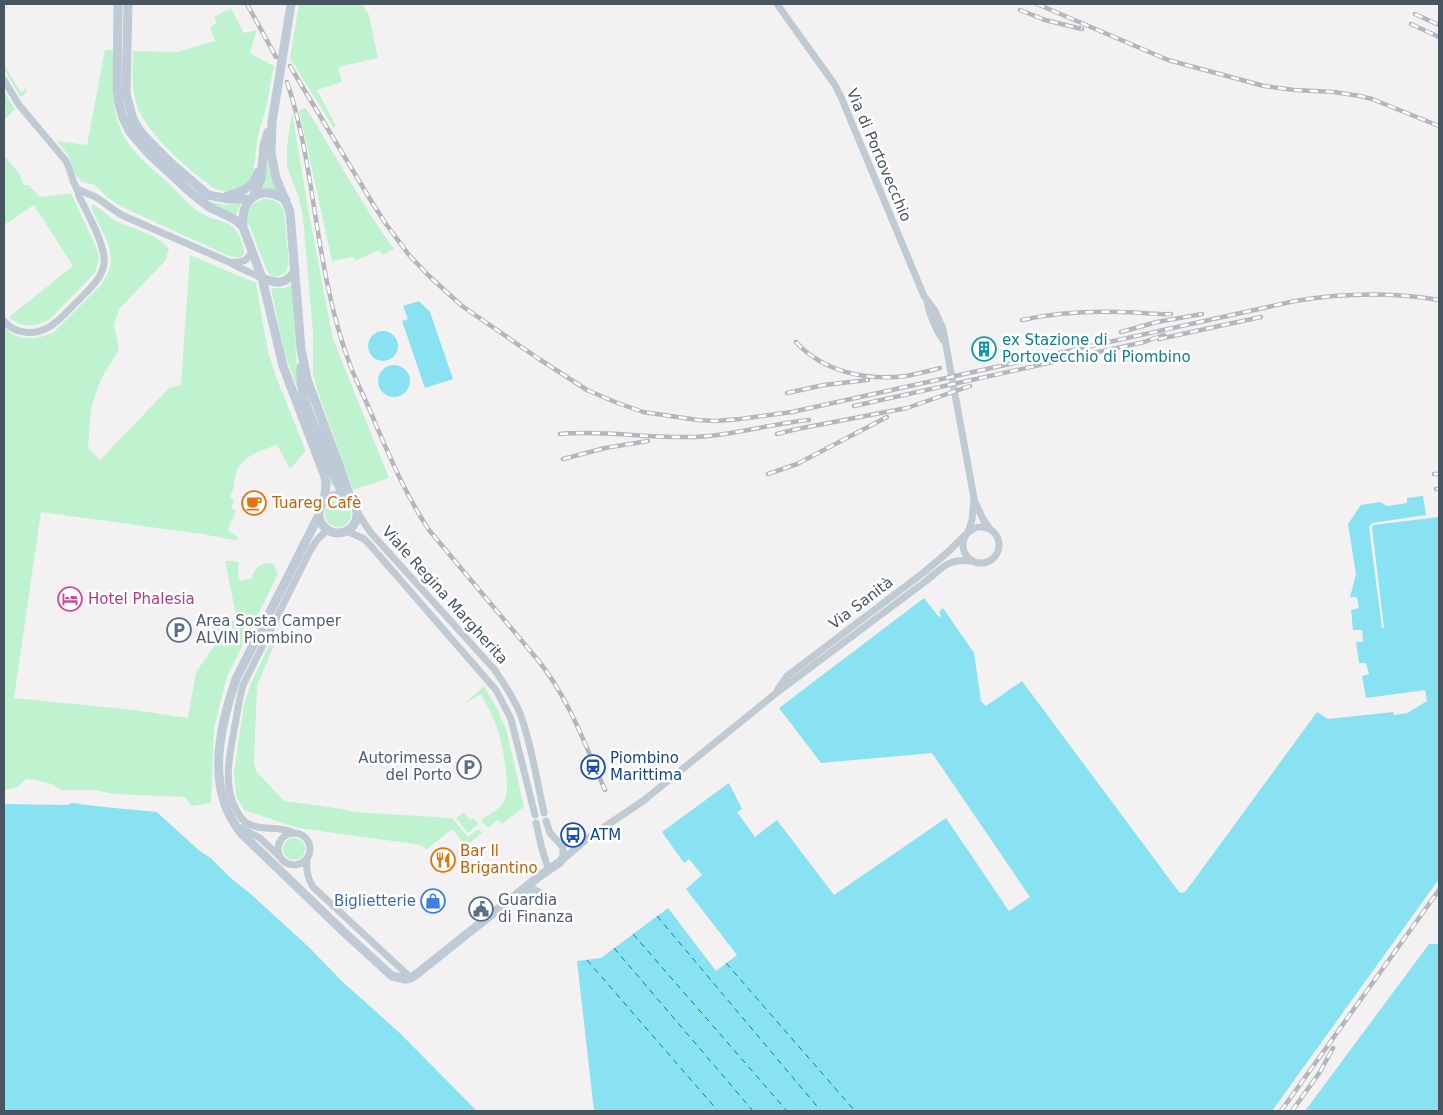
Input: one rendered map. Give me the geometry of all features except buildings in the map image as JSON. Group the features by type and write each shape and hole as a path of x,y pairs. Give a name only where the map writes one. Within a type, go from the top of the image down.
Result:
{"street":[{"path":"118,4 117,89 123,118 130,132 150,155 203,203 236,220 243,227"},
{"path":"128,4 126,87 128,104 133,119 148,140 208,195 229,200 251,198 267,193 286,200"},
{"name":"Via di Portovecchio","path":"777,4 841,96 926,299 937,331 945,342 974,498 972,520 967,534"},
{"path":"290,7 272,122 270,143 272,161 291,219 301,355 307,380 342,473 347,498"},
{"path":"4,80 20,105 66,162 104,253 103,271 94,284 49,327 36,332 23,332 11,329 4,321"},
{"path":"217,198 236,194 249,187 257,176 265,140 272,122"},
{"path":"262,158 262,179 243,214 243,227 262,278 283,366 325,477 326,485 324,502 319,515 236,679 222,731 218,774 225,807 242,834 295,866 301,864 307,858"},
{"path":"78,189 97,198 115,212 262,278 274,282 286,281 295,270"},
{"path":"229,262 244,262 248,259 252,250"},
{"path":"319,515 322,525 327,530 337,533 347,531 356,520 357,512 354,504 347,498 333,496 324,502"},
{"name":"Via di Portovecchio","path":"974,498 990,530"},
{"name":"Viale Regina Margherita","path":"357,512 371,533 494,669 503,682 521,715 544,813"},
{"path":"971,561 965,554 962,545 967,534 972,529 981,527 990,530"},
{"path":"294,834 286,830 257,827 241,818 236,810 228,786 228,768 239,701 244,685 311,549 327,530"},
{"name":"Via Sanità","path":"588,838 643,802 775,694 911,593 944,566 957,560 976,563 990,561 998,550 998,541 990,530"},
{"name":"Viale Regina Margherita","path":"347,531 364,539 370,545 496,690 511,719 534,815"},
{"name":"Via Sanità","path":"775,694 787,676 923,573 967,534"},
{"path":"546,821 554,839 562,844 588,838"},
{"path":"536,823 542,846 542,854 549,869"},
{"path":"278,857 281,840 289,834 299,834 307,840 310,849 306,870 313,887 411,978"},
{"path":"278,857 347,935 392,976 401,979 411,978 588,838"},
{"path":"542,846 546,841 554,839"},
{"path":"560,862 563,854 562,844"},
{"path":"523,889 533,890 552,900"}],"green space":[{"path":"299,4 362,4 369,15 378,58 338,67 342,82 317,90 336,126 333,127 290,58"},
{"path":"231,8 244,33 257,30 250,53 274,66 267,103 258,134 252,175 236,189 221,191 198,176 169,150 144,121 136,104 132,66 133,51 177,52 215,41 210,28 217,22 214,17"},
{"path":"105,50 114,50 113,91 115,111 121,130 129,144 140,158 198,211 233,227 242,243 244,254 242,256 229,256 122,207 108,198 95,185 82,182 75,174 69,156 57,141 87,145"},
{"path":"4,65 21,92 25,88 27,90 23,96 20,96 4,70"},
{"path":"4,92 15,109 4,120"},
{"path":"306,108 373,219 394,249 383,255 379,250 355,261 354,257 332,261 299,110"},
{"path":"292,112 333,339 389,478 353,490 313,375 313,333 303,218 299,198 287,166 287,146"},
{"path":"4,155 21,176 24,185 29,185 40,197 71,193 99,257 95,273 49,320 33,325 23,325 9,317 73,266 34,205 4,225"},
{"path":"268,163 270,174 277,189 275,190 262,188 265,182 266,164"},
{"path":"262,199 276,201 284,212 289,264 285,273 280,276 273,276 267,271 248,222 250,208"},
{"path":"205,200 225,205 241,203 236,215 216,207"},
{"path":"93,204 116,221 158,239 169,249 165,261 119,309 114,325 119,350 101,379 91,408 88,448 100,460 169,388 181,385 190,255 256,283 268,352 306,451 290,469 277,445 252,455 238,468 230,497 234,500 231,508 236,511 228,529 239,539 234,540 41,512 14,698 134,710 188,718 196,672 222,635 213,625 237,620 225,561 239,563 238,574 240,581 251,579 256,568 261,565 273,563 278,574 227,677 214,728 211,803 192,806 185,797 114,794 95,790 61,790 52,784 26,779 16,787 4,790 4,326 14,335 20,337 34,338 48,335 54,332 101,285 111,263 110,250 91,207"},
{"path":"292,285 298,386 334,484 333,486 330,484 326,466 285,355 271,288 284,288"},
{"path":"338,501 347,505 351,514 347,523 338,527 329,523 325,514 329,505"},
{"path":"274,635 277,638 257,686 254,762 256,771 284,801 353,812 452,818 468,837 478,829 482,833 466,846 452,829 426,850 422,845 298,828 244,810 236,796 234,773 244,704 251,683"},
{"path":"484,686 497,708 507,732 524,807 502,824 498,820 488,828 481,820 498,808 506,798 507,780 503,749 489,709 481,694 463,705"},
{"path":"464,812 470,820 474,818 478,824 468,833 456,818"},
{"path":"290,838 298,838 305,845 305,853 298,860 290,860 283,853 283,845"}],"water":[{"path":"419,301 430,312 453,379 425,388 402,321 408,319 403,306"},
{"path":"383,331 394,335 398,346 394,357 383,361 372,357 368,346 372,335"},
{"path":"394,365 405,370 410,381 405,392 394,397 383,392 378,381 383,370"},
{"path":"1423,496 1426,515 1372,523 1369,527 1382,628 1384,628 1373,525 1439,517 1439,879 1272,1111 594,1111 577,961 601,958 668,908 716,971 737,955 686,889 702,875 689,859 684,863 662,832 729,783 742,809 737,812 755,837 777,820 834,895 946,818 1009,911 1030,897 932,753 821,763 779,708 924,598 939,617 941,616 939,612 943,608 974,653 981,701 986,706 1022,681 1179,892 1182,893 1186,891 1317,712 1328,719 1393,712 1394,715 1407,713 1427,701 1425,690 1366,698 1362,676 1369,674 1366,663 1359,663 1356,642 1363,642 1362,630 1353,630 1351,610 1359,608 1357,597 1350,597 1356,574 1348,524 1361,505 1380,502 1387,506 1407,503 1407,498"},
{"path":"72,803 157,812 309,947 342,981 400,1033 477,1111 4,1111 4,804 67,805"},
{"path":"1429,944 1439,944 1439,1111 1305,1111"}],"pier":[{"path":"160,811 202,849 213,856 311,945 343,979 402,1031 480,1111 477,1111 400,1033 342,981 309,947 157,812"}],"ferry route":[{"path":"657,916 821,1111"},
{"path":"633,934 787,1111"},
{"path":"614,948 753,1111"},
{"path":"587,960 718,1111"},
{"path":"726,963 855,1111"}],"railway":[{"path":"247,4 276,57"},
{"path":"1037,4 1168,60 1264,86 1360,96 1439,126"},
{"path":"1020,10 1045,20 1082,29"},
{"path":"1415,14 1439,25"},
{"path":"1411,24 1439,37"},
{"path":"290,66 386,224 409,255 428,275 462,306 587,390 643,412 716,421 792,412 1295,301 1367,294 1439,300"},
{"path":"287,82 301,131 329,293 344,349 388,452 407,492 429,530 548,674 576,722 605,790"},
{"path":"1022,320 1083,312 1171,314"},
{"path":"1121,332 1157,322 1202,314"},
{"path":"1159,339 1261,317"},
{"path":"854,406 1144,342 1164,335"},
{"path":"796,342 819,361 846,372 861,375 876,377 906,376 940,368"},
{"path":"787,393 824,385 868,380"},
{"path":"777,434 907,408 970,386"},
{"path":"768,474 797,464 887,417"},
{"path":"560,434 702,436 733,433 809,420"},
{"path":"563,459 605,448 648,441"},
{"path":"1434,474 1439,474"},
{"path":"1281,1111 1439,890"},
{"path":"1292,1111 1320,1072 1333,1048"}],"place":[{"name":"ex Stazione di Portovecchio di Piombino","path":"984,349"},
{"name":"Tuareg Cafè","path":"254,503"},
{"name":"Hotel Phalesia","path":"70,599"},
{"name":"Area Sosta Camper ALVIN Piombino","path":"179,630"},
{"name":"Autorimessa del Porto","path":"469,767"},
{"name":"Piombino Marittima","path":"593,767"},
{"name":"ATM","path":"573,835"},
{"name":"Bar Il Brigantino","path":"443,860"},
{"name":"Biglietterie","path":"433,901"},
{"name":"Guardia di Finanza","path":"481,909"}]}
